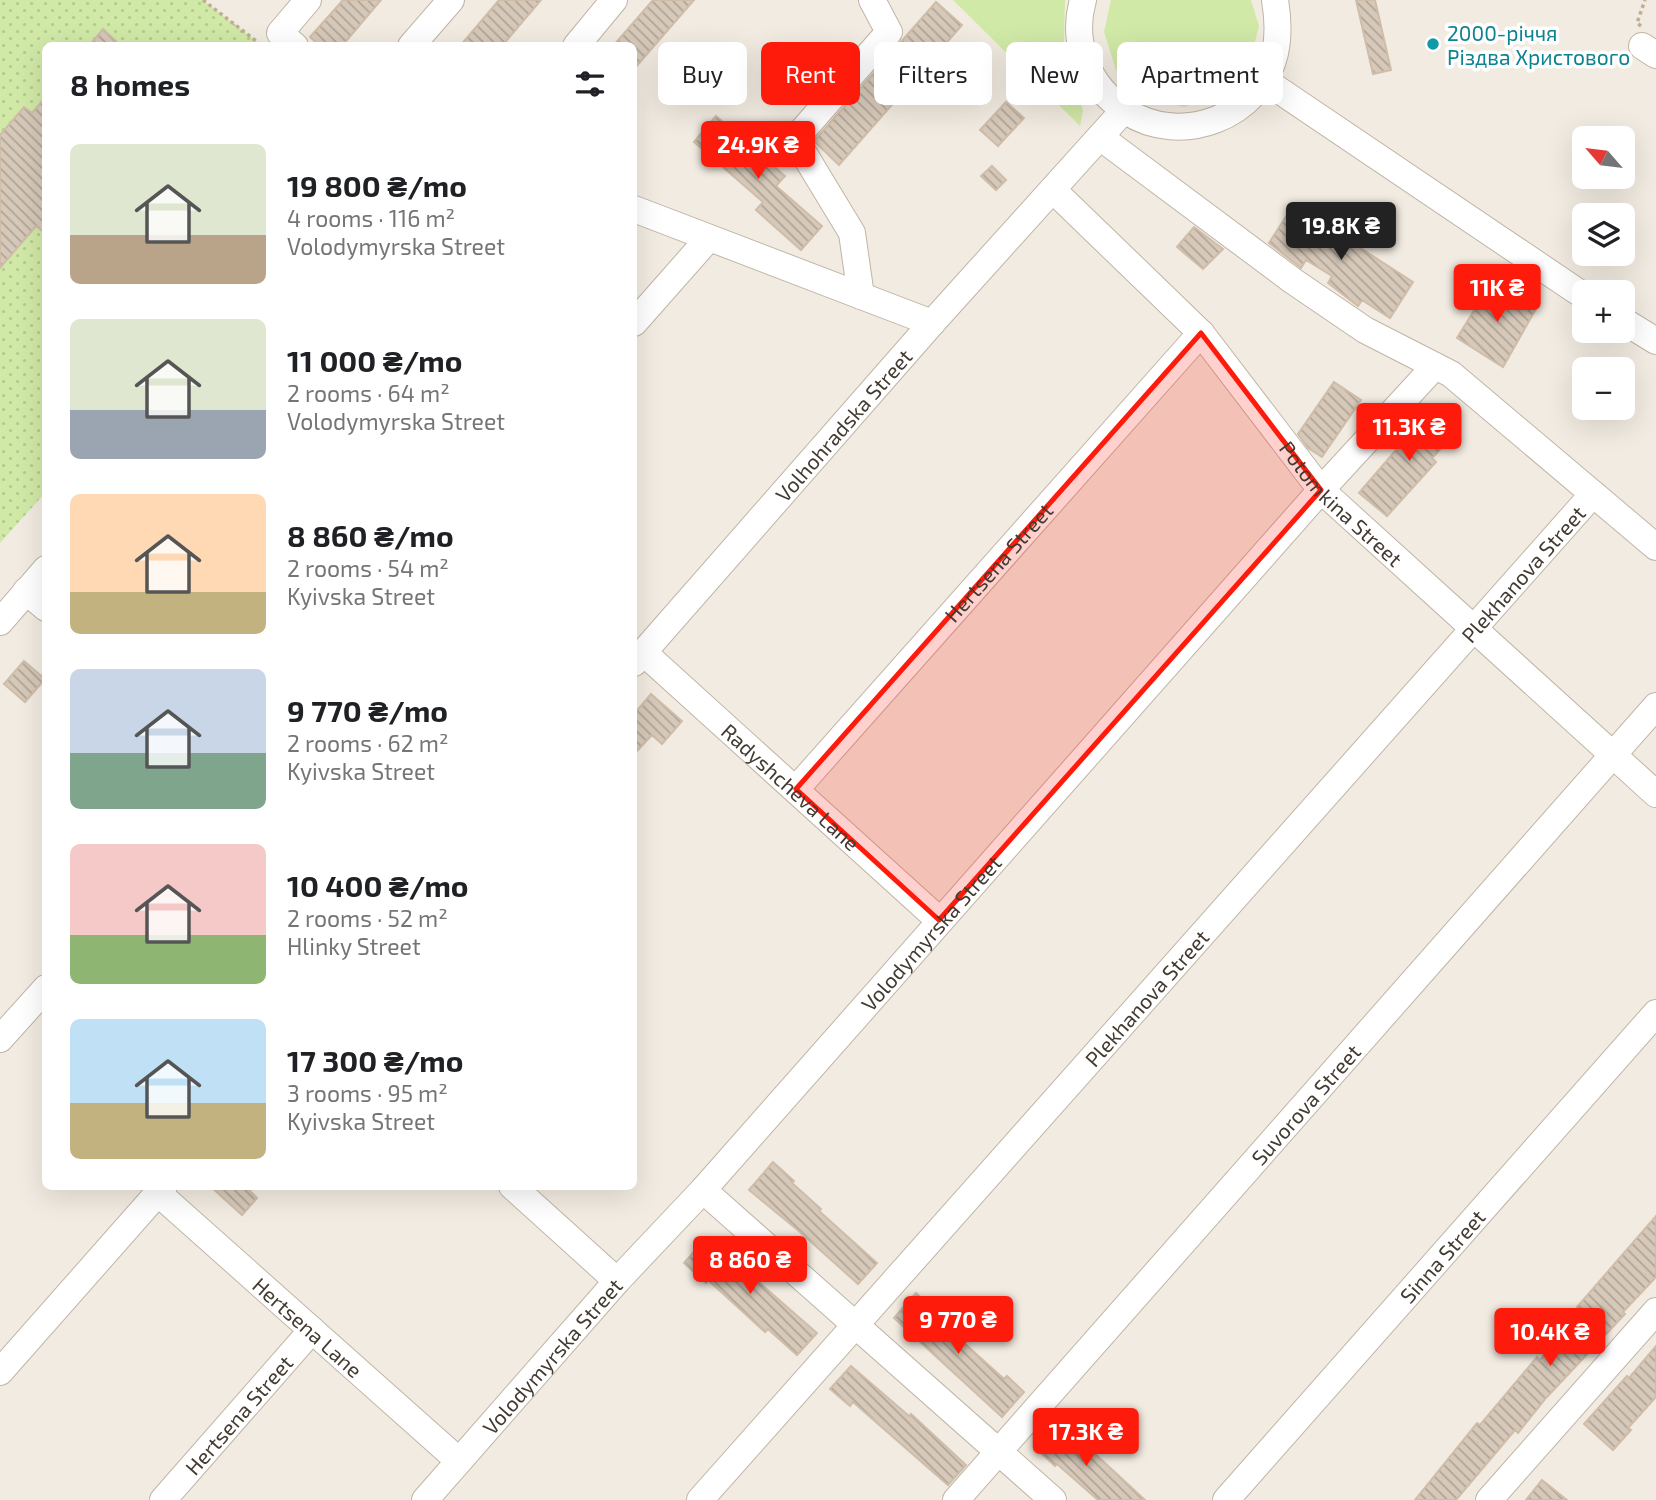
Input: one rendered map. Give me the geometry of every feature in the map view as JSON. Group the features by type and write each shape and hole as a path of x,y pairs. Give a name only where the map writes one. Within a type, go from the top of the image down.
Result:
{"street":[{"path":"290,42 280,33 308,0"},
{"path":"414,42 451,0"},
{"path":"579,42 614,0"},
{"path":"861,296 852,233 795,139 889,32 872,0"},
{"path":"1083,0 1079,28 1082,52 1090,75 1111,102 1139,120 1166,127 1195,127 1222,118 1242,105"},
{"path":"1275,0 1279,28 1277,42"},
{"path":"1283,93 1572,288"},
{"name":"Volhohradska Street","path":"638,657 1124,110"},
{"path":"1100,137 1293,281 1365,330 1451,374 1656,547"},
{"name":"Potomkina Street","path":"1053,190 1201,332 1321,490 1656,794"},
{"path":"637,210 932,323"},
{"path":"637,320 709,238"},
{"path":"1635,328 1656,341"},
{"name":"Hertsena Street","path":"796,789 1201,332"},
{"name":"Volodymyrska Street","path":"425,1500 617,1281 703,1190 1321,490 1435,366"},
{"name":"Plekhanova Street","path":"700,1500 1593,494"},
{"path":"0,622 36,600 42,581"},
{"name":"Radyshcheva Lane","path":"638,657 796,789 939,920"},
{"name":"Suvorova Street","path":"956,1500 1656,706"},
{"path":"0,1039 42,992"},
{"name":"Sinna Street","path":"1226,1500 1656,1013"},
{"path":"0,1372 161,1190"},
{"name":"Hertsena Lane","path":"161,1190 459,1461"},
{"path":"516,1190 617,1281"},
{"path":"703,1190 1053,1500"},
{"path":"1489,1500 1656,1311"},
{"name":"Hertsena Street","path":"163,1500 312,1330"}],"path":[{"path":"202,0 257,42"}],"highlighted area":[{"path":"1201,333 1321,490 939,920 796,789"}],"green space":[{"path":"0,0 203,0 258,42 42,42 42,496 0,543"},
{"path":"953,0 1065,0 1064,42 1006,42 1006,53"},
{"path":"1111,0 1251,0 1259,26 1255,42 1117,42 1117,71 1104,32"},
{"path":"1059,105 1081,105 1080,126"}],"building":[{"path":"343,0 381,0 345,42 316,42 310,37"},
{"path":"499,0 541,0 505,42 463,42"},
{"path":"653,0 694,0 637,66 637,42 616,42"},
{"path":"1356,0 1375,0 1391,70 1373,74"},
{"path":"936,2 962,25 947,42 901,42"},
{"path":"103,29 117,42 92,42"},
{"path":"874,73 874,105 892,105 839,165 814,141 846,105 860,105 860,89"},
{"path":"42,102 42,231 36,226 0,268 0,135 24,107 32,113"},
{"path":"1006,102 1006,105 1024,118 998,146 980,130"},
{"path":"716,116 785,176 776,186 822,226 801,250 756,210 763,202 694,142"},
{"path":"992,166 1006,180 996,190 981,176"},
{"path":"1291,209 1312,223 1317,215 1357,240 1354,244 1413,282 1390,318 1362,300 1358,306 1328,283 1332,276 1306,260 1301,268 1269,243"},
{"path":"1194,227 1223,249 1203,269 1177,247"},
{"path":"1491,283 1537,307 1503,367 1457,338"},
{"path":"1334,382 1361,400 1322,457 1308,448 1298,434"},
{"path":"1437,408 1460,428 1432,458 1436,462 1387,516 1359,493 1408,436 1410,438"},
{"path":"24,661 42,676 42,682 25,702 4,684"},
{"path":"651,694 682,721 662,744 652,735 637,751 637,710"},
{"path":"773,1162 821,1209 819,1211 877,1263 858,1284 749,1190"},
{"path":"214,1190 249,1190 257,1198 242,1215"},
{"path":"1656,1216 1656,1277 1623,1312 1625,1314 1546,1398 1518,1433 1515,1430 1456,1500 1415,1500 1477,1423 1480,1425 1537,1357 1540,1360 1584,1312 1577,1307"},
{"path":"707,1237 817,1333 797,1355 768,1329 765,1332 708,1280 706,1283 684,1263"},
{"path":"916,1293 964,1343 1004,1379 1007,1376 1024,1392 1002,1417 894,1318"},
{"path":"1656,1346 1656,1397 1628,1428 1631,1430 1613,1450 1584,1424"},
{"path":"851,1366 909,1416 911,1414 966,1465 948,1485 853,1402 850,1406 830,1389"},
{"path":"1058,1425 1092,1455 1094,1453 1145,1500 1098,1500 1057,1464 1055,1466 1037,1449"},
{"path":"1542,1480 1567,1500 1526,1500"}],"place":[{"name":"2000-річчя Різдва Христового","path":"1433,44"}]}
